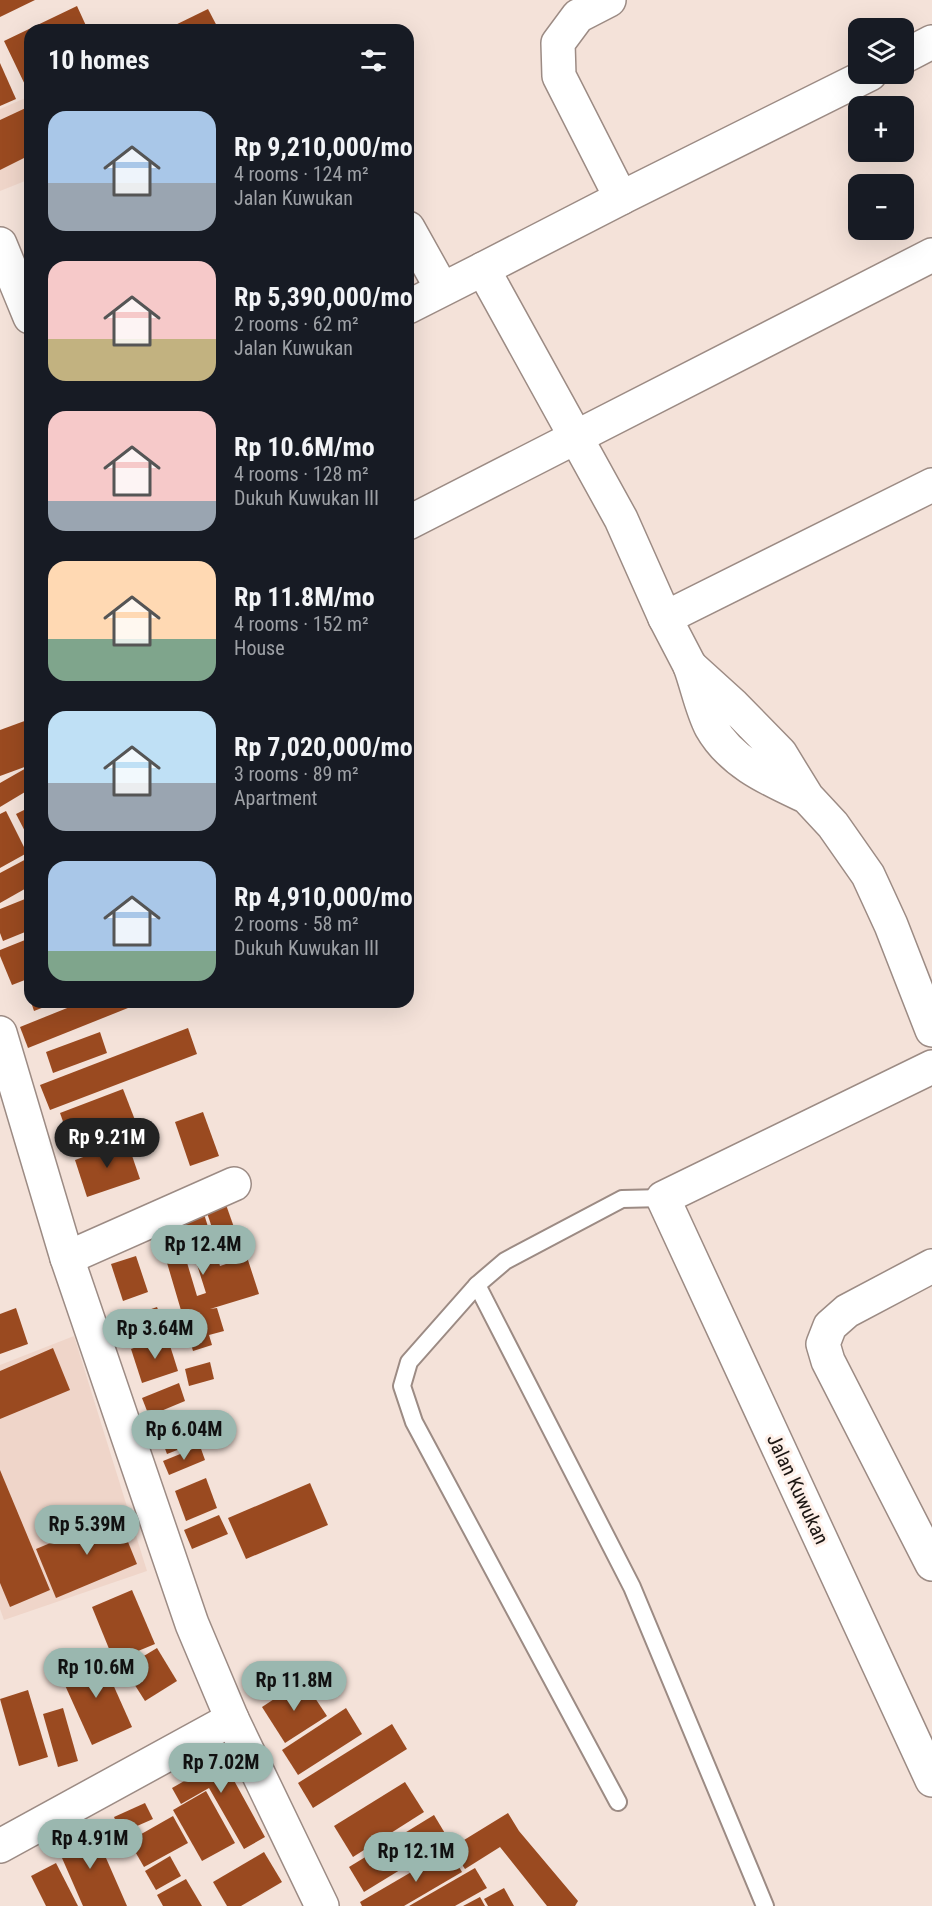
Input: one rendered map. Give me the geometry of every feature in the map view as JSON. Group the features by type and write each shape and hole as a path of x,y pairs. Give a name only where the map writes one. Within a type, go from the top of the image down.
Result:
{"street":[{"path":"609,0 578,16 558,43 559,76 621,198"},
{"path":"914,51 932,42"},
{"path":"414,304 850,84"},
{"path":"414,239 442,289"},
{"path":"0,244 24,298"},
{"path":"414,520 932,255"},
{"path":"483,269 621,519 665,618 690,666 711,727 733,755 760,775 807,797 833,825 868,875 891,925 932,1030"},
{"path":"665,618 932,485"},
{"path":"0,1033 67,1258 192,1624 232,1719 322,1906"},
{"path":"663,1198 932,1067"},
{"path":"67,1258 234,1184"},
{"name":"Jalan Kuwukan","path":"663,1198 932,1780"},
{"path":"930,1556 828,1361 823,1344 830,1326 847,1311 932,1266"},
{"path":"0,1846 232,1719"}],"lane":[{"path":"618,1802 414,1422 402,1386 409,1362 477,1285 505,1261 622,1199 663,1198"},
{"path":"477,1285 632,1587 765,1906"}],"shaded area":[{"path":"24,99 24,181 0,191 0,109"},
{"path":"74,1336 147,1571 4,1620 0,1609 0,1365"}],"building":[{"path":"0,0 35,0 0,17"},
{"path":"77,6 85,24 39,24"},
{"path":"208,9 216,24 177,24"},
{"path":"24,31 24,83 4,41"},
{"path":"0,63 16,99 0,106"},
{"path":"24,109 24,158 0,170 0,120"},
{"path":"24,721 24,767 0,776 0,730"},
{"path":"24,769 24,793 0,807 0,783"},
{"path":"24,810 24,829 16,814"},
{"path":"6,811 24,847 24,855 0,868 0,814"},
{"path":"24,860 24,889 0,903 0,873"},
{"path":"24,899 24,932 3,941 0,933 0,909"},
{"path":"24,940 24,980 12,985 0,956 0,950"},
{"path":"67,1008 128,1008 28,1048 20,1027"},
{"path":"188,1028 197,1054 50,1110 40,1085"},
{"path":"100,1032 107,1053 53,1073 46,1052"},
{"path":"123,1089 135,1120 71,1144 60,1113"},
{"path":"203,1112 219,1156 190,1166 175,1122"},
{"path":"127,1141 140,1179 87,1197 75,1160"},
{"path":"224,1199 242,1250 222,1257 205,1207"},
{"path":"201,1204 220,1266 247,1257 259,1294 210,1309 217,1308 224,1331 209,1335 212,1345 193,1351 155,1222 173,1216 197,1296 206,1293 180,1211"},
{"path":"136,1256 148,1292 123,1301 111,1264"},
{"path":"157,1307 166,1330 128,1344 120,1320"},
{"path":"16,1308 28,1344 0,1354 0,1314"},
{"path":"167,1336 178,1371 142,1383 131,1349"},
{"path":"53,1348 70,1390 0,1419 0,1371"},
{"path":"210,1362 214,1379 189,1386 185,1369"},
{"path":"179,1383 185,1401 149,1416 142,1398"},
{"path":"193,1413 203,1440 167,1454 157,1427"},
{"path":"200,1446 205,1460 169,1475 163,1461"},
{"path":"0,1470 50,1590 10,1607 0,1583"},
{"path":"206,1478 217,1508 186,1521 175,1491"},
{"path":"310,1483 328,1525 246,1559 228,1518"},
{"path":"117,1515 137,1564 56,1598 36,1549"},
{"path":"219,1515 228,1534 192,1549 184,1530"},
{"path":"132,1590 155,1644 114,1661 92,1607"},
{"path":"157,1648 177,1681 145,1701 124,1668"},
{"path":"99,1653 132,1727 92,1745 59,1672"},
{"path":"303,1680 327,1716 285,1743 262,1707"},
{"path":"28,1690 48,1757 19,1766 0,1699"},
{"path":"63,1708 78,1761 58,1767 43,1714"},
{"path":"346,1708 362,1734 298,1775 282,1750"},
{"path":"392,1724 407,1749 313,1808 298,1783"},
{"path":"213,1743 233,1774 231,1775 265,1837 244,1849 209,1788 181,1804 172,1788 200,1772 191,1756"},
{"path":"405,1782 424,1812 353,1857 334,1826"},
{"path":"206,1791 235,1843 202,1861 173,1810"},
{"path":"145,1803 153,1819 121,1833 114,1817"},
{"path":"508,1813 519,1831 578,1901 575,1906 547,1906 500,1847 465,1869 451,1848"},
{"path":"434,1815 449,1840 364,1892 349,1867"},
{"path":"173,1816 188,1843 144,1867 129,1841"},
{"path":"92,1826 127,1906 83,1906 55,1842"},
{"path":"449,1850 462,1872 404,1906 362,1906 360,1902"},
{"path":"264,1852 282,1882 241,1906 227,1906 213,1882"},
{"path":"170,1856 181,1876 156,1890 145,1871"},
{"path":"56,1863 78,1906 46,1906 31,1876"},
{"path":"475,1868 487,1888 455,1906 409,1906"},
{"path":"186,1879 202,1906 163,1906 157,1895"},
{"path":"504,1888 514,1906 488,1906 484,1899"},
{"path":"480,1897 485,1906 463,1906"}]}
